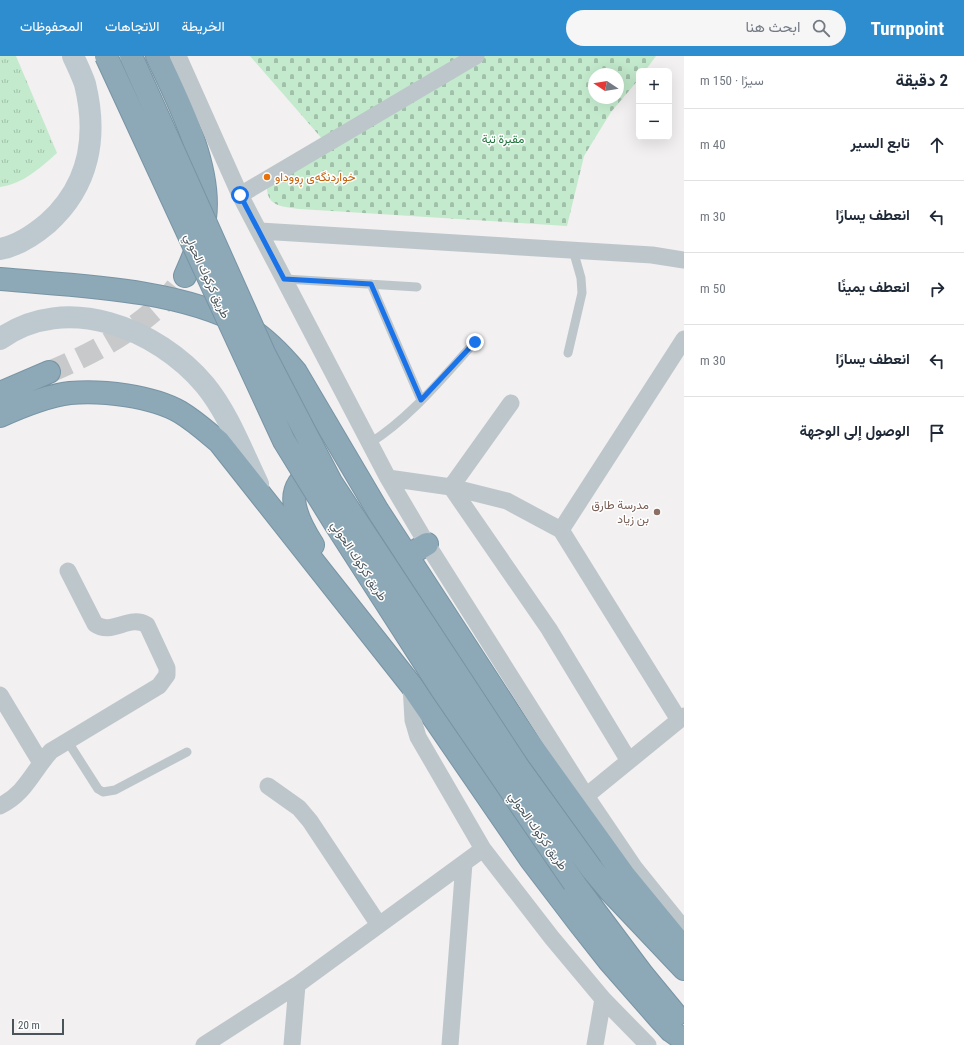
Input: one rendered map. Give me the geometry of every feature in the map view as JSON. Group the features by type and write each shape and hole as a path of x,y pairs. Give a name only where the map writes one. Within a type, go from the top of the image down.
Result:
{"highway":[{"name":"طريق كركوك الحولي","path":"106,56 284,441 442,690 574,883 643,975 684,1023"},
{"name":"طريق كركوك الحولي","path":"131,56 264,353 331,482 518,768 591,868 611,892 684,969"},
{"path":"157,56 184,113 197,148 202,173 205,217 196,250 185,276"},
{"path":"0,279 101,289 152,296 202,308 245,326 264,338 281,354 296,372 378,511 525,737 624,876 684,948"},
{"path":"0,393 49,372"},
{"path":"0,416 45,398 69,393 85,392 121,395 158,402 180,412 199,425 219,442 411,685 526,854 579,923 609,961 659,1018 684,1040"},
{"path":"344,601 295,509 296,489 298,482 310,473 319,471 334,473 351,484 378,511"},
{"path":"407,556 427,544"}],"main road":[{"path":"0,249 36,234 62,211 80,182 90,149 90,115 85,83 73,56"},
{"path":"0,339 27,323 46,318 65,316 84,318 126,329 149,339 170,352 193,372 220,406 270,506"}],"street":[{"path":"178,56 240,195 388,478 427,544 586,796 634,867 684,929"},
{"path":"240,195 476,56"},
{"path":"260,231 652,255 684,260"},
{"path":"560,530 684,339"},
{"path":"451,487 511,403"},
{"path":"388,478 451,487 507,501 560,530 681,718 586,796"},
{"path":"451,487 550,629 629,761"},
{"path":"0,806 21,792 41,763 51,752 159,686 167,675 167,668 147,625 134,620 107,629 101,628 95,624 68,571"},
{"path":"411,685 413,720 418,737 483,848 552,938 603,999 648,1045"},
{"path":"0,695 41,763"},
{"path":"268,786 299,808 310,821 379,925"},
{"path":"204,1045 297,985 483,848"},
{"path":"450,1045 464,863"},
{"path":"292,1045 297,985"},
{"path":"595,1045 603,999"}],"lane":[{"path":"568,353 582,293 581,278 573,250"},
{"path":"284,279 417,287"},
{"path":"371,284 421,400"},
{"path":"370,443 396,425 475,342"},
{"path":"68,742 98,789 103,792 115,790 187,752"}],"green space":[{"path":"0,56 16,56 57,153 38,170 24,179 16,183 0,187"},
{"name":"مقبرة تبة","path":"250,56 656,56 647,68 636,68 636,83 624,97 624,68 588,68 588,104 618,104 611,112 584,156 567,226 289,208 273,202 270,199 267,188 331,149"}],"tunnel":[{"path":"49,372 92,352 132,328 161,304 185,276"}],"place":[{"name":"خواردنگەی ڕووداو","path":"267,177"},
{"name":"مدرسة طارق بن زياد","path":"657,512"}],"route":[{"path":"240,195 284,279 371,284 421,400 475,342"}]}
